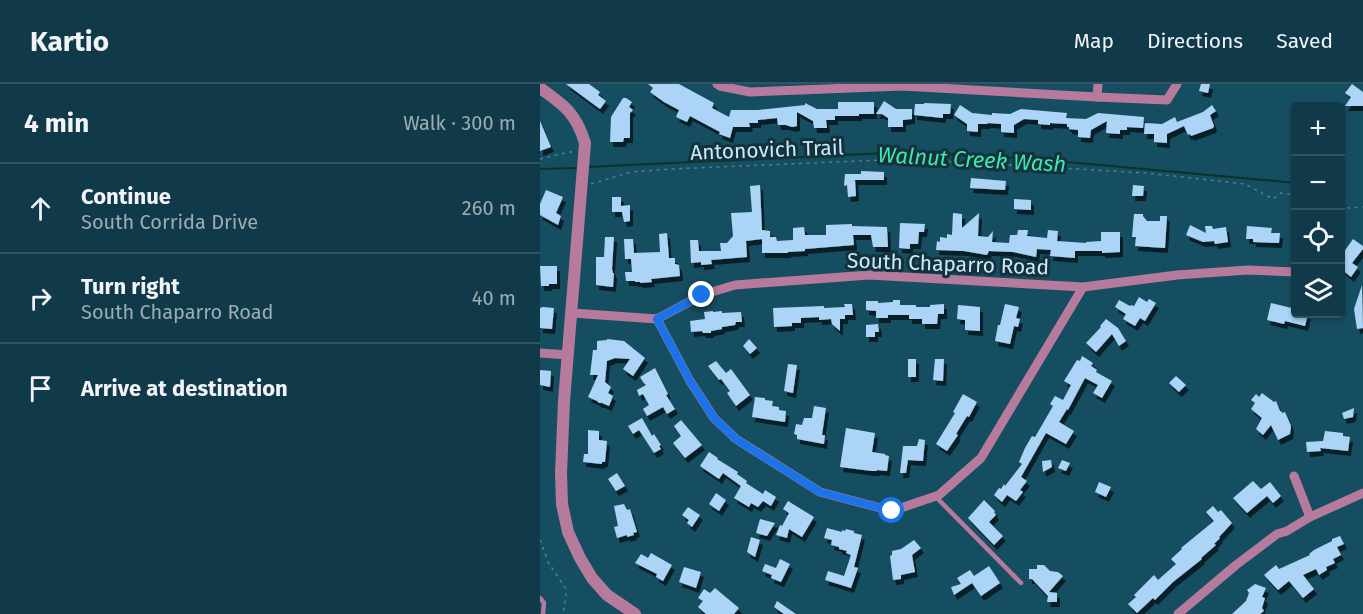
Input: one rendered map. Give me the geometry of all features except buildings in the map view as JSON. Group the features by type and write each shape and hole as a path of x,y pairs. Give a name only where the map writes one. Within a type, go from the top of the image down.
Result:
{"street":[{"path":"717,84 750,92 902,85 1004,88 1097,97 1167,100 1177,84"},
{"path":"1097,97 1098,84"},
{"path":"540,88 573,114 585,143 581,167 572,313 567,355 561,473 562,504 568,532 592,578 607,595 635,614"},
{"name":"South Chaparro Road","path":"657,319 702,295 735,285 869,275 1083,287 1177,275 1248,270 1291,273"},
{"path":"572,313 657,319 690,381 708,409 736,439 820,492 892,511 939,495 981,458 1083,287"},
{"path":"540,353 567,355"},
{"path":"1294,476 1310,517"},
{"path":"1178,614 1277,534 1363,493"}],"lane":[{"path":"935,496 1022,583"},
{"path":"540,598 544,603 543,614"}],"path":[{"name":"Antonovich Trail","path":"540,159 569,152 592,184 631,172 906,159 1146,173 1245,184 1273,199 1281,193 1291,195"},
{"path":"1345,207 1363,207"},
{"path":"540,540 548,562 566,589 563,614"}],"waterway":[{"name":"Walnut Creek Wash","path":"586,167 910,152 1034,159 1291,183"},
{"name":"Walnut Creek Wash","path":"540,169 577,168"}],"route":[{"path":"702,295 657,319 690,381 714,418 736,439 820,492 892,511"}]}
